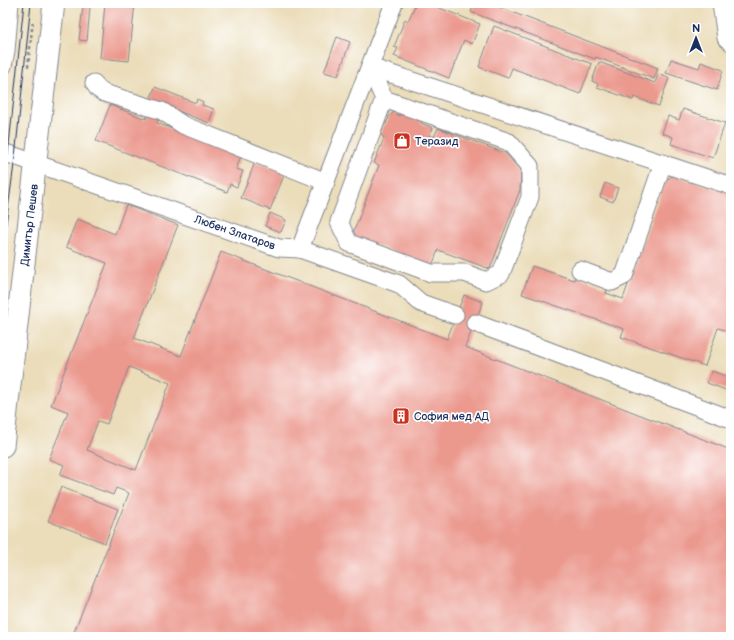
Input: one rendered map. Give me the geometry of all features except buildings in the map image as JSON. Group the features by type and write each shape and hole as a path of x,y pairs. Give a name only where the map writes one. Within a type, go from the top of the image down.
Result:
{"main road":[{"name":"Димитър Пешев","path":"3,446 54,3"}],"street":[{"path":"3,66 6,51 10,3"},
{"path":"300,249 394,3"},
{"path":"721,3 726,38 731,42"},
{"path":"370,67 384,99 339,222 349,243 430,274 465,273 486,281 501,274 530,198 530,166 509,142 384,99"},
{"path":"370,67 731,186"},
{"path":"94,83 98,89 104,93 162,111 183,124 326,182"},
{"name":"Любен Златаров","path":"3,152 278,248 300,249 399,284 421,303 455,315"},
{"path":"580,270 612,282 624,276 663,163"},
{"path":"475,323 731,419"}],"path":[{"path":"30,47 33,20"}],"tram line":[{"path":"3,194 24,3"},
{"path":"3,246 15,157 31,3"}],"place":[{"name":"Теразид","path":"402,141"},
{"name":"София мед АД","path":"401,416"}]}
